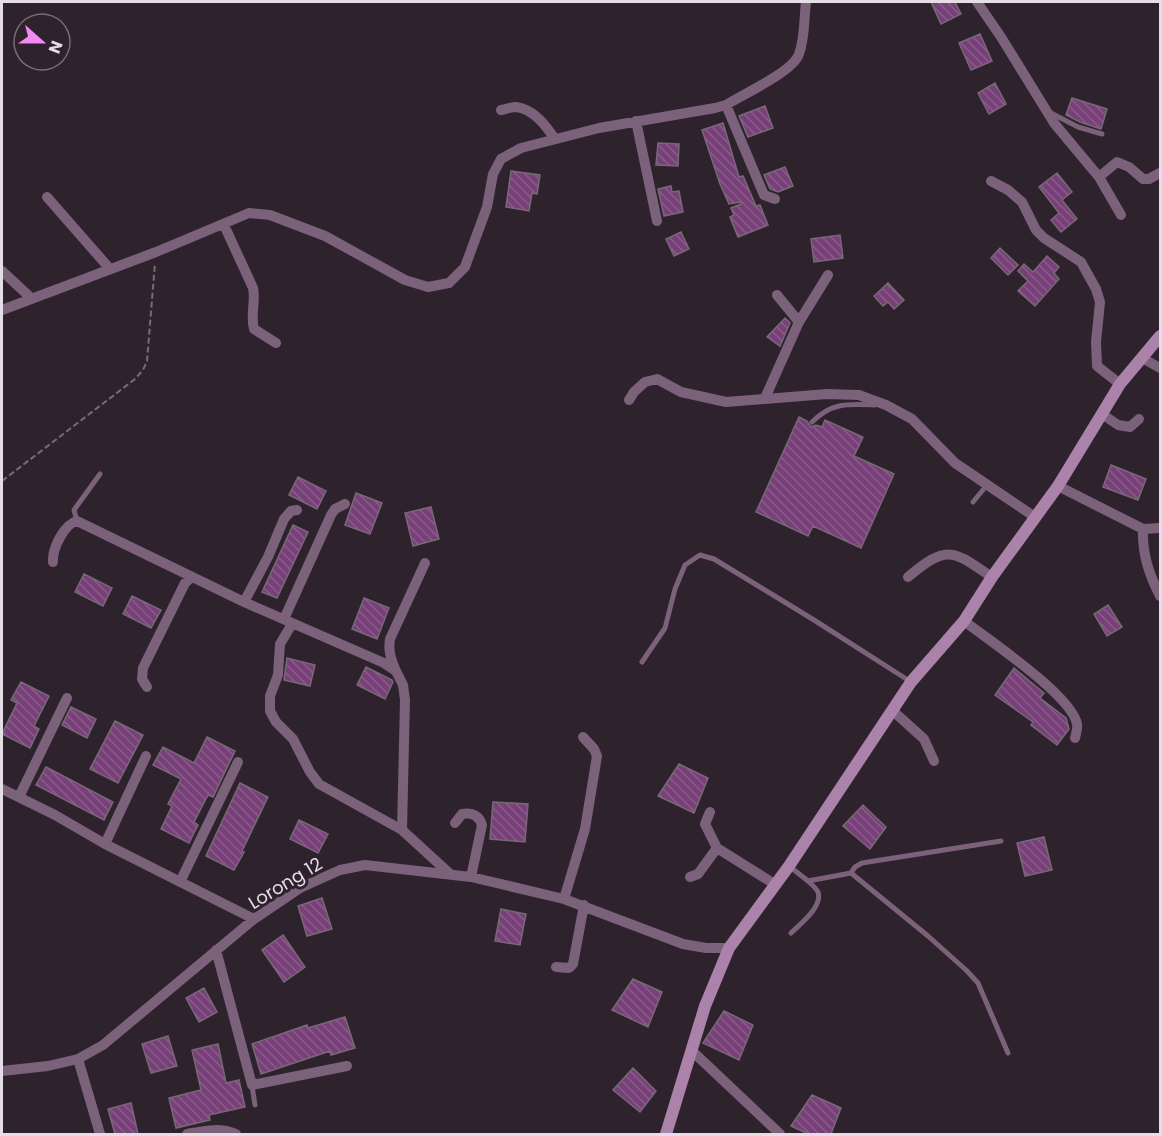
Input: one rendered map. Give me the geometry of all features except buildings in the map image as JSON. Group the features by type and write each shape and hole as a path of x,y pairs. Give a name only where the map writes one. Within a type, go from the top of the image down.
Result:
{"main road":[{"path":"666,1134 705,1006 729,948 789,866 911,682 964,621 992,577 1058,486 1120,384 1161,336"}],"street":[{"path":"2,310 156,252 249,213 270,215 325,236 405,280 428,287 449,283 465,267 487,207 493,174 501,159 521,148 599,128 726,105 787,69 795,61 801,48 806,2"},
{"path":"977,2 1054,123 1099,177 1121,215"},
{"path":"726,105 764,195 775,199"},
{"path":"501,110 517,107 534,115 555,139"},
{"path":"636,121 657,221"},
{"path":"1099,177 1117,162 1129,167 1143,179 1149,179 1161,173"},
{"path":"991,180 1022,202 1036,230 1044,238 1081,262 1096,289 1100,302 1096,342 1097,366 1120,384"},
{"path":"47,197 110,268"},
{"path":"224,225 253,288 255,298 251,316 254,328 276,343"},
{"path":"2,271 31,298"},
{"path":"765,398 799,322 828,274"},
{"path":"777,295 799,322"},
{"path":"1142,357 1161,368"},
{"path":"628,400 645,382 657,380 681,392 726,402 827,394 859,395 886,405 912,419 955,463 1035,516"},
{"path":"1102,414 1124,427 1130,427 1139,419"},
{"path":"1058,486 1143,529 1161,528"},
{"path":"345,504 335,509 331,515 280,644 278,675 270,696 270,711 276,722 293,739 319,784 402,830 449,873"},
{"path":"244,602 268,557 284,519 291,511 297,510"},
{"path":"53,562 54,550 67,526 77,521 244,602 367,654 396,671"},
{"path":"1143,529 1142,546 1147,567 1161,596"},
{"path":"908,577 922,564 936,556 949,553 960,555 992,577"},
{"path":"402,830 405,700 403,685 391,660 389,648 390,639 425,563"},
{"path":"147,687 142,679 143,668 185,583 192,577"},
{"path":"964,621 1046,684 1078,724 1076,738"},
{"path":"20,797 67,698"},
{"path":"893,711 924,739 934,762"},
{"path":"564,899 585,829 597,756 583,737"},
{"path":"105,844 146,756"},
{"path":"180,882 238,762"},
{"path":"2,789 254,919"},
{"path":"710,812 705,824 717,848 776,885"},
{"path":"455,823 457,817 462,813 473,814 481,820 482,832 471,877"},
{"path":"690,877 698,874 717,848"},
{"name":"Lorong 12","path":"2,1071 48,1066 78,1059 103,1046 254,919 300,888 340,870 365,865 471,877 584,905 683,944 706,948 729,948"},
{"path":"556,967 569,968 573,964 584,905"},
{"path":"216,950 252,1084 347,1066"},
{"path":"691,1050 780,1134"},
{"path":"78,1059 100,1134"},
{"path":"187,1134 215,1129 236,1134"}],"lane":[{"path":"1048,111 1078,127 1102,134"},
{"path":"812,422 824,409 839,405 886,405"},
{"path":"77,521 74,510 100,474"},
{"path":"973,502 988,484"},
{"path":"642,662 665,628 675,589 685,565 700,555 714,559 911,682"},
{"path":"852,873 855,867 862,863 1001,841"},
{"path":"789,866 817,891 819,900 815,908 791,933"},
{"path":"808,881 852,873"},
{"path":"852,873 966,970 978,984 1008,1053"},
{"path":"252,1084 255,1105"}],"path":[{"path":"2,481 135,379 143,370 147,361 156,252"}]}
